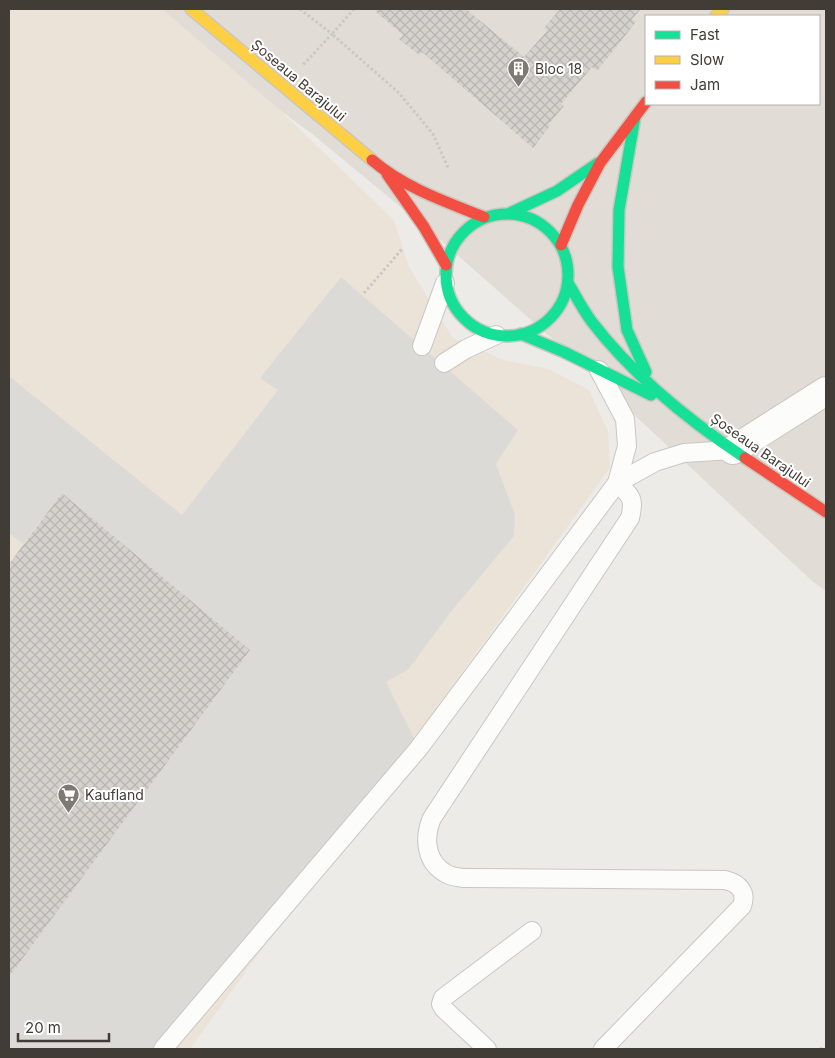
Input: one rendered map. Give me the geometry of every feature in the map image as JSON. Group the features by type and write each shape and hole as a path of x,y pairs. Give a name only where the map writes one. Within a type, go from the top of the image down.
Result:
{"main road":[{"name":"Șoseaua Barajului","path":"191,9 387,173 449,203 484,217"},
{"path":"561,245 578,205 600,163 645,103"},
{"path":"635,117 619,210 618,267 627,330 650,382"},
{"path":"510,213 557,191 600,163"},
{"name":"Șoseaua Barajului","path":"387,173 424,227 446,265"},
{"name":"Șoseaua Barajului","path":"510,213 530,218 548,229 561,245 568,264 568,283 562,301 552,316 538,328 508,336 496,335 478,329 462,317 451,302 445,283 446,265 453,245 466,228 484,217 510,213"},
{"name":"Șoseaua Barajului","path":"568,283 591,321 621,356 680,410 733,450 826,512"},
{"name":"Șoseaua Barajului","path":"521,334 598,368 680,410"}],"street":[{"path":"733,450 826,391"}],"lane":[{"path":"422,346 445,283"},
{"path":"444,363 466,349 496,335"},
{"path":"163,1049 419,748 617,483 627,446 625,419 598,368"},
{"path":"617,483 655,462 684,453 733,450"},
{"path":"603,1049 742,906 744,901 743,892 739,886 725,880 463,878 448,875 438,867 430,856 426,844 427,831 432,818 630,518 633,506 631,496 617,483"},
{"path":"487,1049 444,1009 441,1004 443,998 532,931"}],"path":[{"path":"300,9 332,34 405,100 433,134 451,176"},
{"path":"283,86 354,9"},
{"path":"820,1049 826,1048"}],"shaded area":[{"path":"9,9 826,9 826,591 812,581 567,352 437,237 311,133 281,111"},
{"path":"9,9 162,9 281,111 394,220 409,267 453,338 503,360 549,369 589,390 608,431 610,468 190,1049 9,1049"},
{"path":"341,277 518,430 496,464 515,515 514,536 450,613 408,670 386,682 419,748 173,1049 9,1049 9,977 250,650 62,493 23,544 9,533 9,376 182,515 278,390 260,378"}],"building":[{"name":"Bloc 18","path":"378,9 466,9 524,57 547,31 544,28 560,9 641,9 632,19 636,22 597,71 592,67 561,104 564,106 548,125 550,126 533,148 422,52 419,55 399,39 403,35 375,11"},
{"name":"Kaufland","path":"62,493 250,650 9,977 9,564"}],"traffic: fast":[{"path":"635,117 619,210 618,267 627,330 646,372"},
{"path":"510,213 557,191 598,163"},
{"path":"507,214 530,218 550,232 564,252 568,275 564,298 550,318 530,332 507,336 484,332 464,318 450,298 446,275 450,252 464,232 484,218 507,214"},
{"path":"568,283 592,322 625,360 683,413 745,458"},
{"path":"521,334 564,352 651,395"}],"traffic: slow":[{"path":"191,9 372,160"},
{"path":"717,15 723,9"}],"traffic: jam":[{"path":"561,245 578,205 600,163 645,103"},
{"path":"372,160 384,170 411,186 484,217"},
{"path":"387,174 424,227 446,265"},
{"path":"745,458 826,512"}],"place":[{"name":"Bloc 18","path":"519,87"},
{"name":"Kaufland","path":"69,813"}]}
